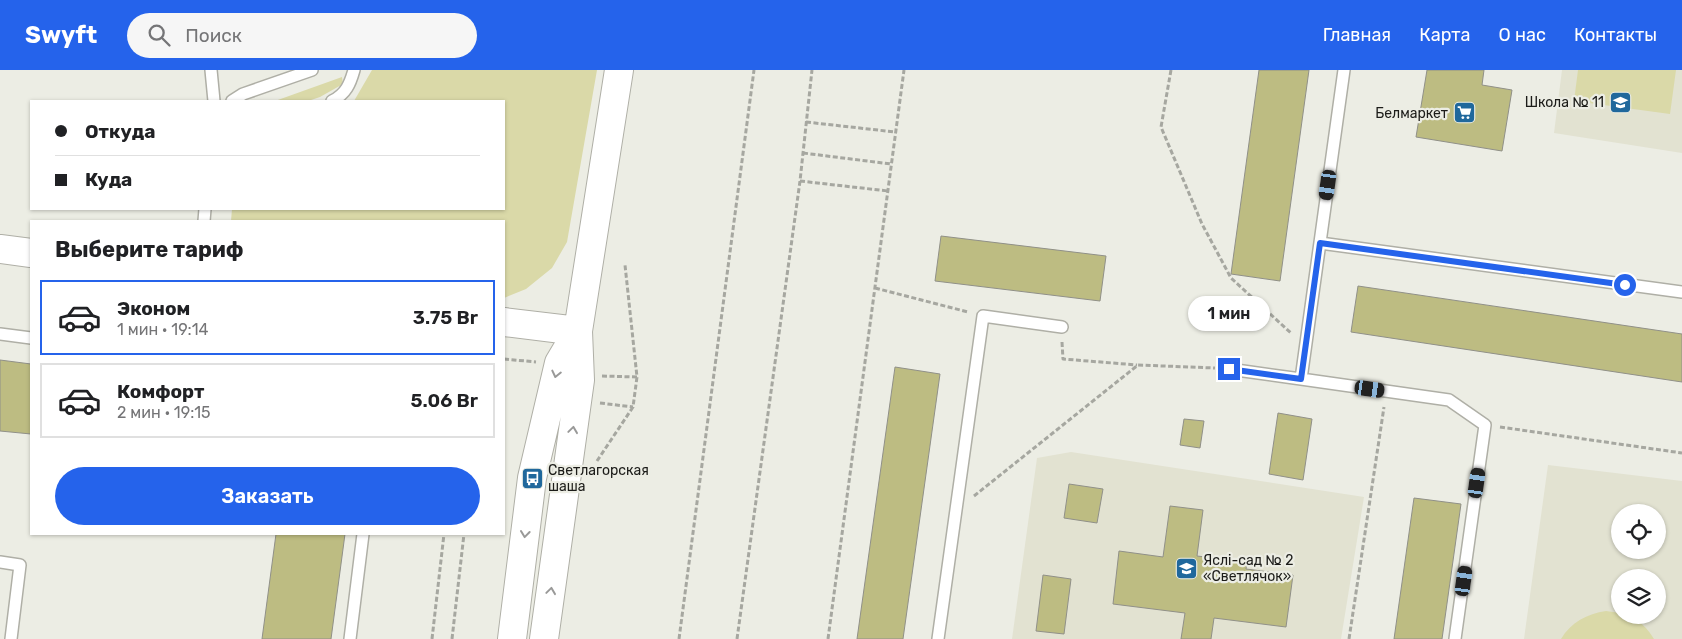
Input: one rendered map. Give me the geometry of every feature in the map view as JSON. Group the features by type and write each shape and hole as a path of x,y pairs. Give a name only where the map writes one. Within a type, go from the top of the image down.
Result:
{"main road":[{"path":"544,639 580,380 578,331 619,70"},
{"path":"0,249 30,253"},
{"path":"505,322 578,331"},
{"path":"512,639 532,478 559,363 578,331"}],"lane":[{"path":"211,70 214,100"},
{"path":"234,100 288,74 312,70"},
{"path":"334,100 342,96 350,84 354,70"},
{"path":"1301,379 1344,70"},
{"path":"1320,243 1682,292"},
{"path":"938,639 983,316 1062,327"},
{"path":"0,334 30,338"},
{"path":"1229,369 1449,400 1485,425 1455,639"},
{"path":"350,639 364,535"},
{"path":"0,562 20,565 11,639"}],"path":[{"path":"679,639 754,70"},
{"path":"737,639 800,181 812,70"},
{"path":"828,639 904,70"},
{"path":"1170,70 1162,127 1202,224 1231,278 1306,346"},
{"path":"806,122 895,132"},
{"path":"803,153 891,164"},
{"path":"800,181 888,191"},
{"path":"596,461 633,407 636,378 625,265"},
{"path":"875,288 983,316"},
{"path":"1062,327 1063,359 1138,366 1229,369"},
{"path":"956,510 1138,366"},
{"path":"601,385 603,376 636,378"},
{"path":"1349,639 1387,391"},
{"path":"597,403 633,407"},
{"path":"1485,425 1682,453"},
{"path":"432,639 444,535"},
{"path":"452,639 464,535"}],"shaded area":[{"name":"Школа № 11","path":"1562,70 1682,70 1682,153 1554,133"},
{"name":"Яслі-сад № 2 «Светлячок»","path":"1071,452 1364,497 1341,639 1012,639 1037,458"},
{"path":"1548,465 1682,481 1682,639 1524,639"}],"green space":[{"path":"372,70 597,70 567,242 552,268 526,289 505,298 505,220 231,220 232,210 505,210 505,100 355,100"},
{"path":"1578,70 1676,70 1670,114 1574,101"},
{"path":"342,77 343,84 320,97 311,100 278,100"},
{"path":"1611,612 1611,624 1642,624 1654,639 1561,639 1575,623 1592,614"}],"building":[{"path":"1259,70 1309,70 1280,281 1231,274"},
{"name":"Белмаркет","path":"1427,70 1484,70 1482,85 1512,90 1502,151 1416,137"},
{"path":"941,236 1106,256 1100,301 935,281"},
{"path":"1358,286 1682,334 1682,382 1351,332"},
{"path":"0,360 30,364 30,434 0,431"},
{"path":"895,367 940,374 903,639 857,639"},
{"path":"1278,413 1312,419 1303,480 1269,474"},
{"path":"1184,419 1204,421 1200,448 1180,445"},
{"path":"1069,484 1103,489 1097,523 1064,518"},
{"path":"1414,498 1461,504 1442,639 1394,639"},
{"path":"1170,506 1203,510 1197,556 1247,562 1246,569 1293,575 1286,627 1214,618 1211,639 1181,639 1185,613 1113,604 1119,551 1163,557"},
{"path":"276,535 345,535 331,639 262,639"},
{"path":"1043,575 1071,579 1064,634 1036,631"}],"place":[{"name":"Школа № 11","path":"1620,102"},
{"name":"Белмаркет","path":"1464,113"},
{"name":"Светлагорская шаша","path":"532,478"},
{"name":"Яслі-сад № 2 «Светлячок»","path":"1187,568"}],"route":[{"path":"1229,369 1301,379 1320,243 1625,285"}]}
